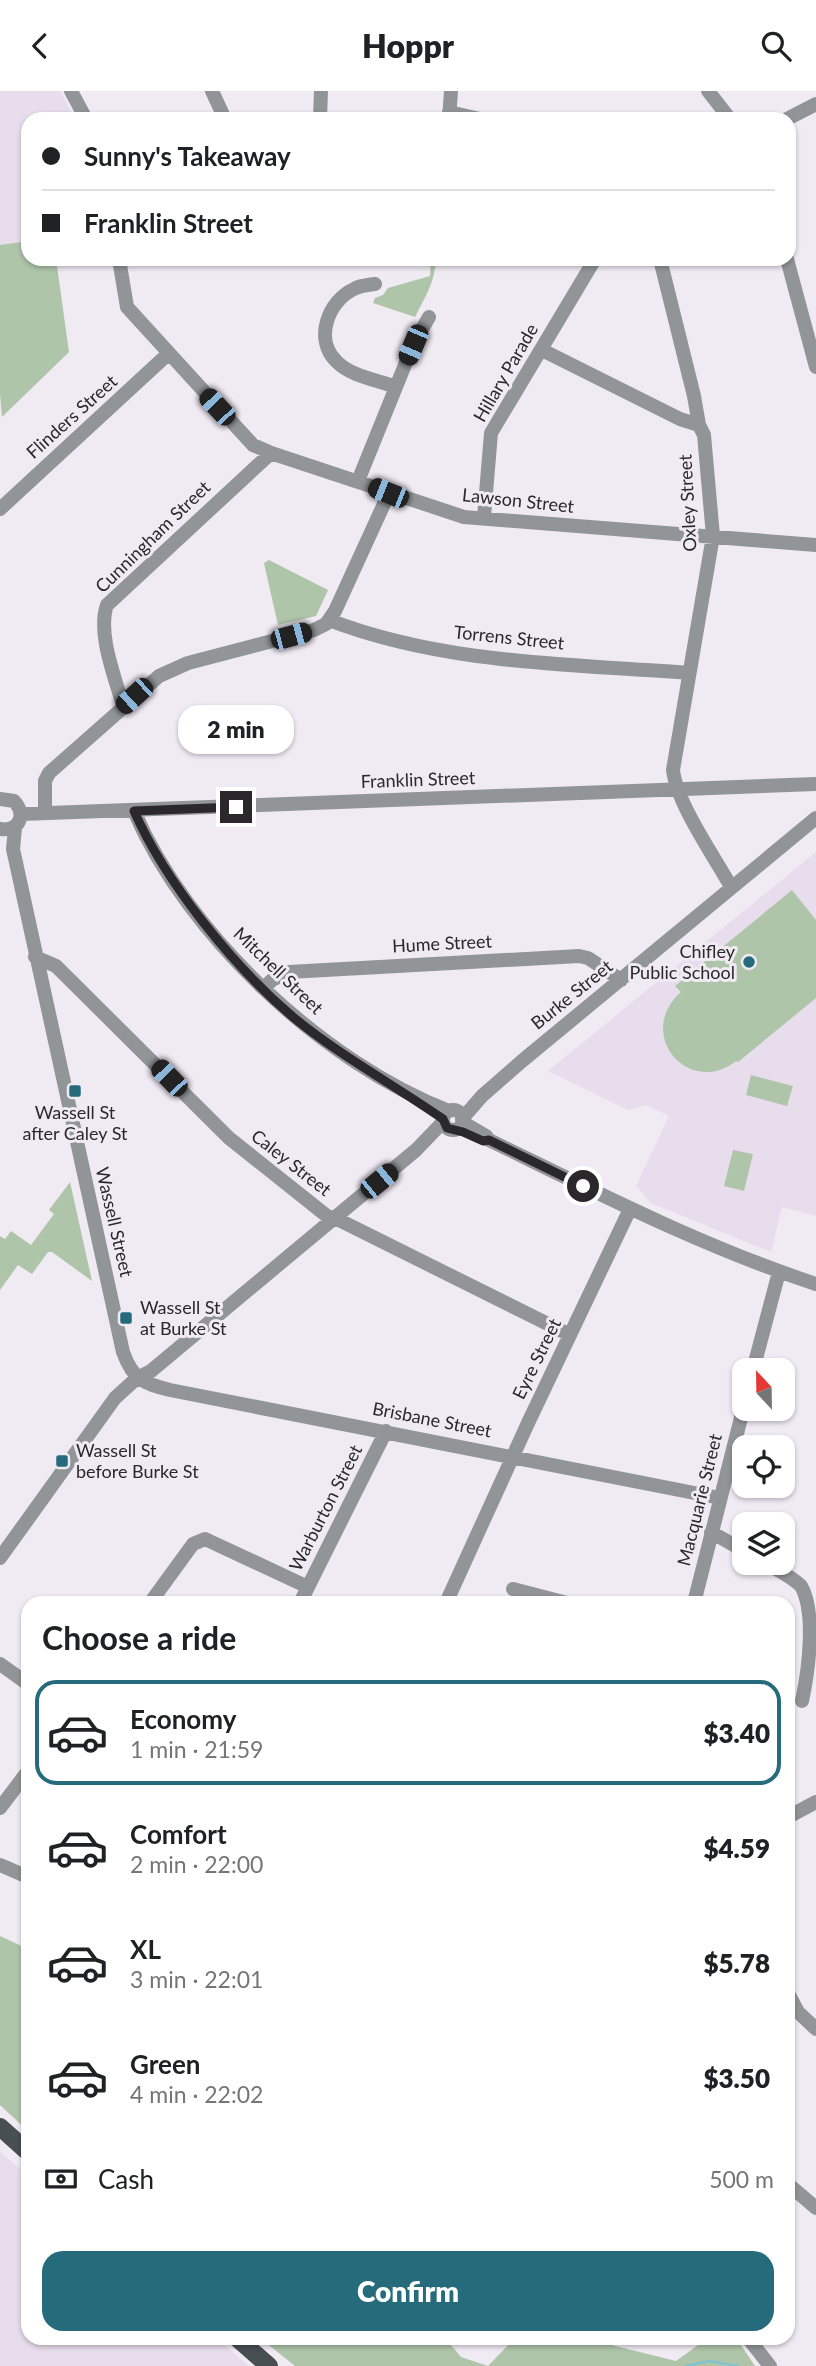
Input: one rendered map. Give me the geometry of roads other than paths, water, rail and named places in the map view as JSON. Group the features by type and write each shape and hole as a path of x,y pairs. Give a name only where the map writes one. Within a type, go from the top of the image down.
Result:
{"main road":[{"path":"0,2127 21,2146"},
{"path":"245,2345 269,2366"}],"street":[{"path":"71,91 82,112"},
{"path":"212,91 222,112"},
{"path":"320,112 321,91"},
{"path":"449,112 451,91"},
{"path":"708,91 724,112"},
{"path":"796,114 816,104"},
{"name":"Lawson Street","path":"120,266 127,307 253,445 271,453 464,517 816,545"},
{"name":"Hillary Parade","path":"484,517 491,433 591,266"},
{"name":"Oxley Street","path":"662,266 699,425 704,435 713,536 673,770 679,790"},
{"path":"790,266 816,367"},
{"path":"375,284 353,289 335,305 326,324 325,339 330,355 339,365 396,387"},
{"path":"358,481 413,345 429,317"},
{"path":"542,350 680,419 699,425"},
{"name":"Flinders Street","path":"0,509 168,354"},
{"name":"Cunningham Street","path":"123,706 103,628 107,605 271,453"},
{"path":"45,813 46,777 159,676 188,663 314,630 326,624 388,493"},
{"name":"Torrens Street","path":"329,620 351,629 428,649 500,659 689,673"},
{"name":"Franklin Street","path":"22,814 816,784"},
{"path":"679,790 731,887"},
{"path":"0,799 14,801 22,814 20,820 5,829"},
{"name":"Mitchell Street","path":"134,811 163,866 236,962 293,1017 388,1084 483,1141 489,1140 630,1209 779,1272 816,1284"},
{"name":"Burke Street","path":"137,1378 151,1371 816,818"},
{"name":"Wassell Street","path":"5,829 13,849 123,1352 128,1367 137,1378"},
{"name":"Hume Street","path":"264,988 272,980 289,972 579,956 588,958 621,980"},
{"name":"Caley Street","path":"35,957 56,966 236,1145 332,1219 341,1221 570,1335"},
{"name":"Eyre Street","path":"449,1596 630,1209"},
{"path":"756,1358 779,1272"},
{"path":"0,1558 115,1398 137,1378"},
{"name":"Brisbane Street","path":"137,1378 170,1390 720,1498"},
{"name":"Macquarie Street","path":"696,1596 740,1421"},
{"name":"Warburton Street","path":"304,1596 386,1431"},
{"path":"711,1532 732,1544"},
{"path":"155,1596 193,1544 205,1539 308,1587"},
{"path":"786,1575 804,1588 816,1615 802,1700"},
{"path":"513,1589 540,1596"},
{"path":"0,1664 21,1679"},
{"path":"0,1808 21,1780"},
{"path":"795,1813 816,1802"},
{"path":"0,1865 21,1874"},
{"path":"795,2006 816,2029"},
{"path":"795,2190 816,2208"},
{"path":"754,2345 770,2366"}],"waterway":[{"path":"686,2366 709,2361 738,2366"}],"place":[{"name":"Chifley Public School","path":"749,962"},
{"name":"Wassell St after Caley St","path":"75,1091"},
{"name":"Wassell St at Burke St","path":"126,1318"},
{"name":"Wassell St before Burke St","path":"62,1461"}]}
